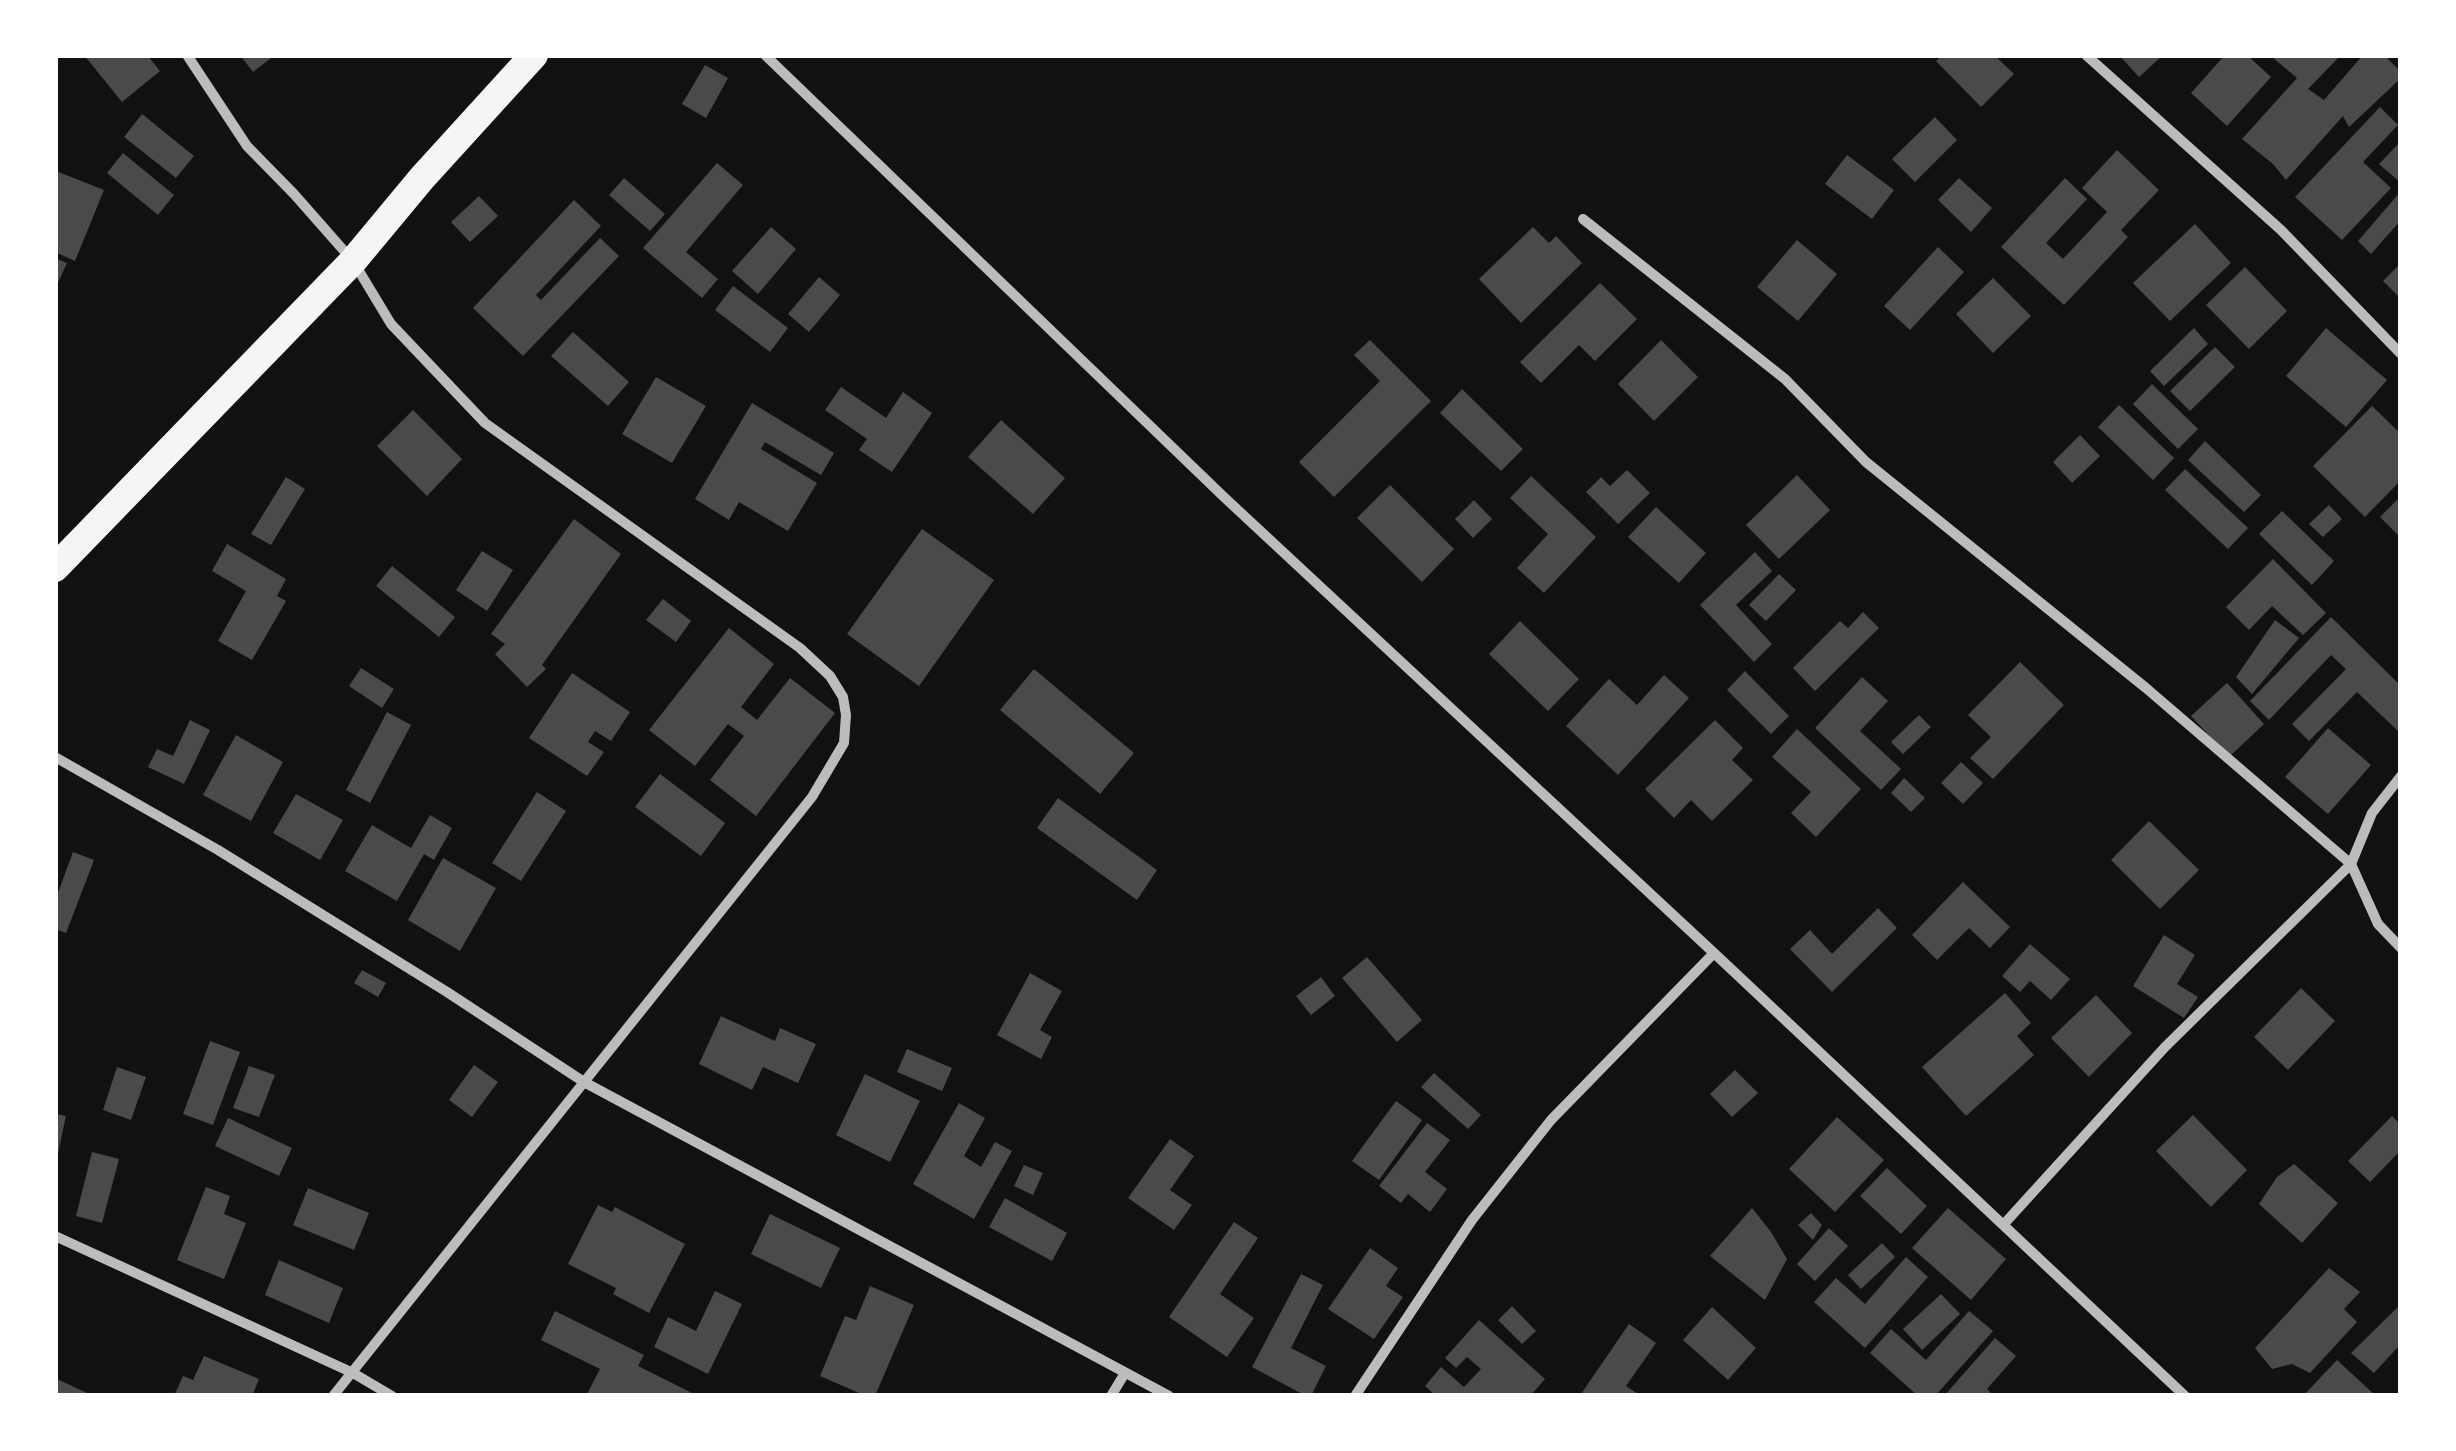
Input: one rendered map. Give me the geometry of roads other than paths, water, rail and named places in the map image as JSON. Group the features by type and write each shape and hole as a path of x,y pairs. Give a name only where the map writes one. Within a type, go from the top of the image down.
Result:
{"highway":[{"path":"55,568 353,261 534,55"}],"street":[{"path":"187,55 247,146 353,261 391,324 484,422 800,648 830,676 843,697 846,716 844,743 812,797 333,1396"},
{"path":"765,55 1224,498 2185,1396"},
{"path":"2086,55 2281,230 2401,354"},
{"path":"1583,219 1785,379 1866,462 2146,688 2351,864 2378,924 2401,948"},
{"path":"55,757 218,850 584,1082 1168,1396"},
{"path":"2004,1224 2165,1047 2351,864 2372,813 2401,776"},
{"path":"1355,1396 1472,1220 1551,1120 1714,953"},
{"path":"55,1236 353,1373 392,1396"},
{"path":"1110,1396 1125,1373"}]}
